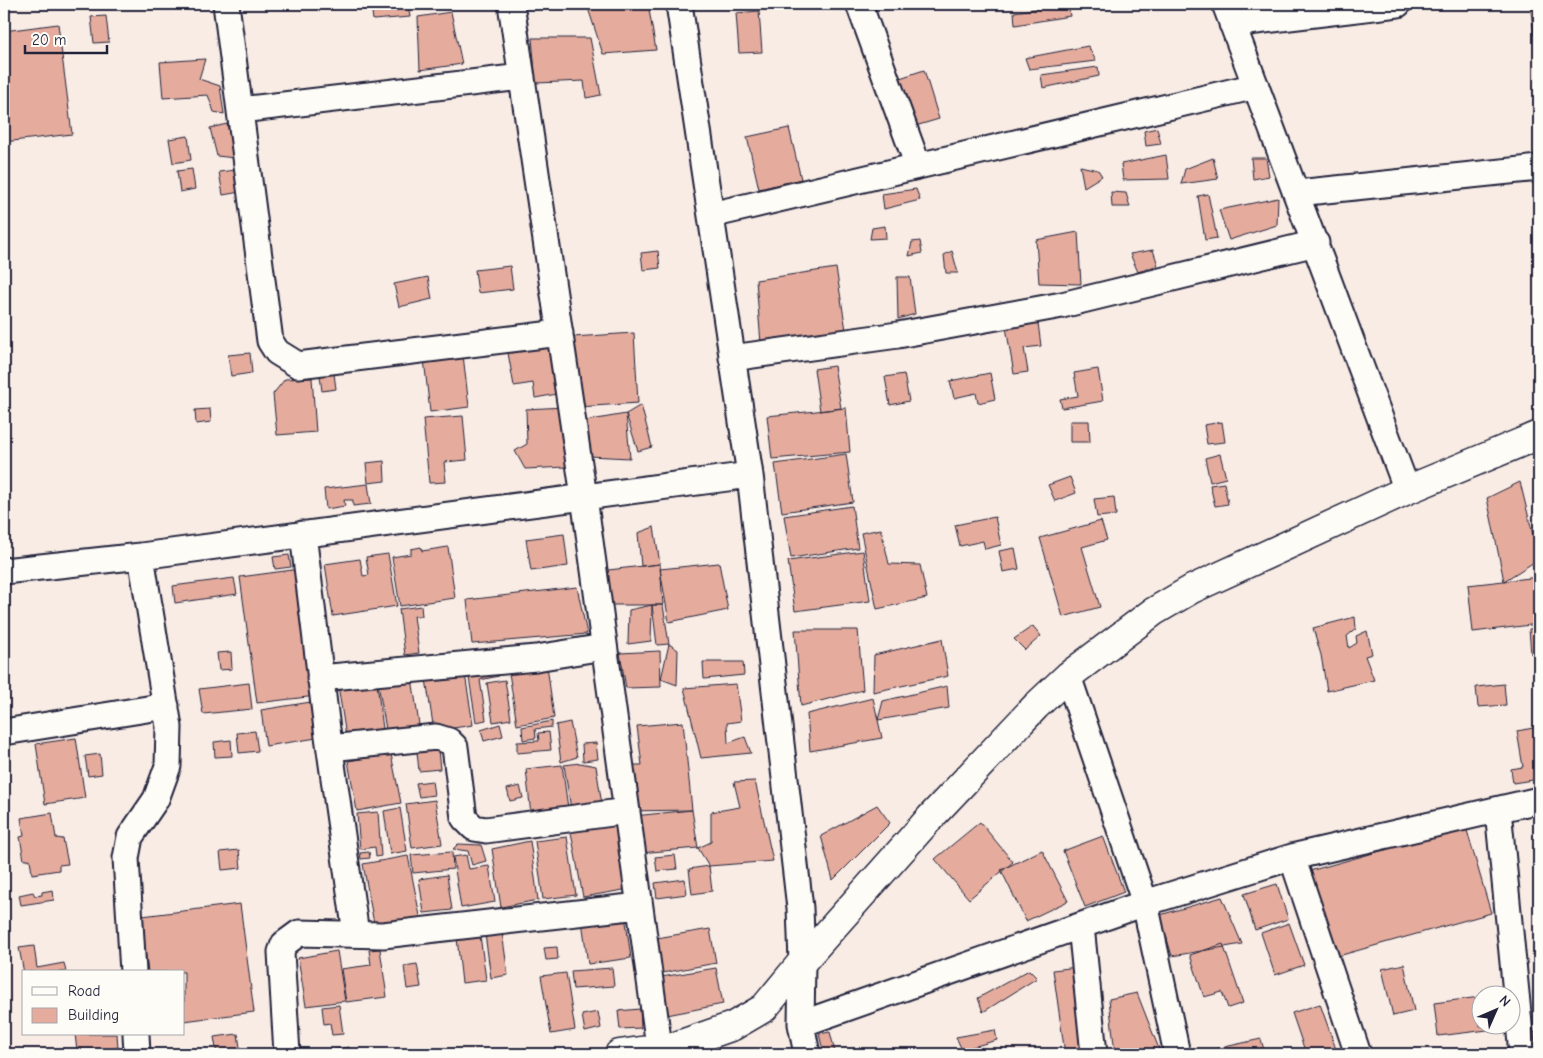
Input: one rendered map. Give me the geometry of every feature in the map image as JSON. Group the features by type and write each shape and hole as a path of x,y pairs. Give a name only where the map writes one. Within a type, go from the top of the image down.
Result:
{"street":[{"path":"226,4 270,341 276,352 298,366 560,333"},
{"path":"511,4 584,497 659,1051"},
{"path":"679,4 750,476 794,847 800,908 802,962 801,1024 807,1054"},
{"path":"858,4 918,166"},
{"path":"1398,4 1228,14 1316,243 1407,490"},
{"path":"240,110 522,77"},
{"path":"711,215 1256,86"},
{"path":"1297,193 1539,168"},
{"path":"732,358 898,335 1062,305 1316,243"},
{"path":"619,1054 659,1051 676,1046 733,1026 764,1008 802,962 937,811 1036,706 1068,676 1153,612 1192,589 1407,490 1539,435"},
{"path":"4,571 141,556 750,476"},
{"path":"302,534 356,934"},
{"path":"132,970 126,858 130,838 156,799 168,766 169,727 141,556"},
{"path":"320,678 536,658 604,647"},
{"path":"1068,676 1145,903 1177,1054"},
{"path":"4,732 166,706"},
{"path":"330,748 436,737 449,740 455,747 464,818 474,828 486,830 627,811"},
{"path":"801,1024 1145,903 1292,857 1539,800"},
{"path":"1498,810 1522,1054"},
{"path":"1292,857 1358,1054"},
{"path":"287,1054 282,952 284,944 299,933 383,934 639,906"},
{"path":"1081,926 1094,1054"},
{"path":"136,1036 137,1054"}],"building":[{"path":"371,4 408,4 410,17 373,20"},
{"path":"648,4 656,50 603,54 587,5"},
{"path":"796,4 818,4 797,7"},
{"path":"1068,4 1070,16 1015,25 1014,12"},
{"path":"1530,4 1539,4 1539,35 1534,35"},
{"path":"759,11 762,52 739,53 736,13"},
{"path":"451,12 462,64 420,70 418,17"},
{"path":"106,16 109,42 94,43 91,17"},
{"path":"58,24 72,134 4,142 4,31"},
{"path":"532,38 590,38 601,95 586,98 584,81 536,83"},
{"path":"1088,46 1096,61 1029,69 1025,58"},
{"path":"205,59 199,79 220,86 224,114 214,112 208,95 163,98 160,62"},
{"path":"1098,67 1099,76 1043,88 1041,75"},
{"path":"924,70 939,119 912,127 897,79"},
{"path":"227,124 235,158 217,156 210,128"},
{"path":"789,128 801,179 759,189 747,137"},
{"path":"1157,128 1161,144 1146,146 1144,131"},
{"path":"188,136 191,160 173,163 169,139"},
{"path":"1166,155 1169,179 1123,180 1121,164"},
{"path":"1213,158 1218,179 1181,184 1185,169"},
{"path":"1251,158 1266,158 1269,176 1253,179"},
{"path":"1080,166 1098,170 1102,176 1084,187"},
{"path":"192,169 195,189 180,192 177,171"},
{"path":"236,170 240,192 223,195 219,172"},
{"path":"916,189 920,200 884,209 882,194"},
{"path":"1111,192 1126,193 1130,207 1112,207"},
{"path":"1208,194 1217,238 1205,240 1198,196"},
{"path":"1278,198 1277,225 1229,240 1219,210"},
{"path":"885,226 886,238 870,239 872,228"},
{"path":"1078,232 1081,284 1039,283 1036,240"},
{"path":"920,241 922,253 909,256 912,242"},
{"path":"1153,250 1158,265 1138,272 1130,254"},
{"path":"658,251 660,268 643,270 641,253"},
{"path":"952,251 958,273 946,273 944,255"},
{"path":"510,266 513,289 478,293 475,270"},
{"path":"836,268 846,330 761,344 756,280"},
{"path":"428,277 432,299 399,307 394,284"},
{"path":"897,277 910,277 915,314 898,319"},
{"path":"1038,323 1041,346 1024,348 1028,372 1014,374 1006,327"},
{"path":"634,333 638,403 578,407 573,337"},
{"path":"549,346 557,394 535,398 533,383 514,386 508,353"},
{"path":"250,353 252,373 231,376 228,355"},
{"path":"463,355 469,407 430,412 424,359"},
{"path":"333,366 336,389 322,391 319,368"},
{"path":"834,366 841,408 820,411 814,369"},
{"path":"1098,369 1103,401 1062,408 1060,399 1078,396 1074,373"},
{"path":"990,373 995,399 978,403 976,393 954,398 950,381"},
{"path":"904,374 909,401 890,405 885,377"},
{"path":"312,378 316,432 277,435 273,394 285,379"},
{"path":"641,405 652,447 638,451 626,414"},
{"path":"564,407 566,467 525,469 515,451 527,444 526,409"},
{"path":"846,408 850,452 772,459 767,416"},
{"path":"210,409 211,422 196,424 195,410"},
{"path":"626,414 630,458 589,456 585,421"},
{"path":"463,416 467,460 444,462 446,482 429,483 423,419"},
{"path":"1070,421 1089,421 1090,442 1070,442"},
{"path":"1222,422 1225,442 1207,444 1204,425"},
{"path":"846,454 853,502 782,512 775,464"},
{"path":"1220,454 1226,478 1210,482 1205,458"},
{"path":"384,461 385,481 368,483 366,463"},
{"path":"1070,477 1076,493 1055,501 1048,485"},
{"path":"1520,482 1539,559 1504,581 1487,498"},
{"path":"1224,483 1228,504 1215,506 1210,485"},
{"path":"368,484 371,504 353,506 353,500 344,500 345,506 326,509 324,489"},
{"path":"1114,497 1116,515 1097,517 1094,499"},
{"path":"852,506 858,548 791,558 784,516"},
{"path":"995,517 1001,545 985,549 983,541 960,546 955,525"},
{"path":"1101,521 1107,540 1082,547 1100,607 1063,617 1040,538"},
{"path":"654,527 660,564 641,566 638,533"},
{"path":"881,529 889,564 920,565 927,598 877,609 861,533"},
{"path":"564,534 568,566 531,571 526,539"},
{"path":"421,547 422,551 448,547 455,598 400,606 392,557 411,554 411,549"},
{"path":"1015,548 1019,569 1003,572 999,551"},
{"path":"863,551 870,601 795,611 788,561"},
{"path":"388,554 397,606 333,616 325,564 360,559 363,576 369,575 366,557"},
{"path":"289,555 291,567 275,569 273,557"},
{"path":"719,563 728,610 669,622 660,569"},
{"path":"660,564 663,605 604,605 600,571"},
{"path":"300,569 316,696 257,703 240,577"},
{"path":"1539,577 1539,624 1473,632 1468,585"},
{"path":"234,578 237,594 175,603 173,586"},
{"path":"577,587 587,634 472,644 467,600"},
{"path":"652,605 651,641 628,644 629,610"},
{"path":"652,605 663,605 669,644 657,645"},
{"path":"421,606 422,616 414,616 419,653 405,655 399,609"},
{"path":"1355,617 1356,629 1347,636 1349,648 1357,643 1356,636 1367,631 1372,654 1365,656 1374,680 1327,691 1321,655 1313,628"},
{"path":"1033,626 1041,636 1025,650 1014,639"},
{"path":"1539,628 1539,653 1531,654 1529,629"},
{"path":"795,630 858,630 863,690 801,706"},
{"path":"942,639 948,676 873,692 874,655"},
{"path":"669,644 678,650 677,685 661,679"},
{"path":"660,651 661,687 626,688 620,653"},
{"path":"231,652 232,669 219,670 217,653"},
{"path":"546,658 554,718 517,725 508,666"},
{"path":"703,662 743,662 744,675 704,679"},
{"path":"497,666 499,676 480,680 486,720 476,722 468,671"},
{"path":"465,674 473,725 434,731 426,679"},
{"path":"376,677 384,736 347,743 338,685"},
{"path":"412,678 420,731 387,735 378,683"},
{"path":"505,680 511,719 493,722 487,683"},
{"path":"249,683 252,709 203,714 199,689"},
{"path":"736,684 741,721 727,723 728,743 745,737 751,753 701,758 684,688"},
{"path":"1504,684 1506,705 1478,707 1476,687"},
{"path":"947,686 949,708 878,720 883,701"},
{"path":"873,698 882,738 810,751 807,714"},
{"path":"317,701 323,737 266,746 261,710"},
{"path":"552,721 552,727 535,729 536,738 523,740 522,727"},
{"path":"570,722 577,757 561,762 556,725"},
{"path":"683,722 692,810 627,811 632,765 642,765 637,726"},
{"path":"500,724 503,736 484,741 481,730"},
{"path":"1539,727 1539,779 1513,783 1511,769 1523,767 1517,731"},
{"path":"255,731 258,751 239,753 237,733"},
{"path":"549,732 551,750 517,753 517,742 539,741 538,733"},
{"path":"76,738 85,798 45,804 36,744"},
{"path":"231,740 232,756 215,757 214,742"},
{"path":"596,743 598,759 583,761 582,744"},
{"path":"438,750 440,769 419,771 417,752"},
{"path":"100,754 102,774 88,776 85,756"},
{"path":"391,754 401,803 357,811 348,761"},
{"path":"580,763 596,766 602,805 571,809 564,765"},
{"path":"562,765 568,808 531,815 526,769"},
{"path":"432,781 434,795 419,797 416,783"},
{"path":"755,781 773,861 709,866 698,848 711,842 711,812 740,807 734,782"},
{"path":"520,786 523,798 510,801 507,789"},
{"path":"435,800 442,844 412,848 406,804"},
{"path":"877,805 890,823 833,880 821,836"},
{"path":"400,808 407,851 390,854 384,811"},
{"path":"692,810 698,848 639,853 634,816"},
{"path":"378,812 381,856 376,857 375,847 360,849 357,814"},
{"path":"52,813 56,838 63,839 68,864 59,865 59,870 32,874 30,859 24,860 20,837 24,836 21,818"},
{"path":"980,822 1013,862 969,899 935,859"},
{"path":"617,824 629,889 583,897 571,832"},
{"path":"1466,827 1491,913 1331,958 1306,872"},
{"path":"1103,836 1124,892 1085,907 1063,851"},
{"path":"567,837 576,895 543,899 535,841"},
{"path":"530,841 538,900 501,907 492,849"},
{"path":"458,844 481,845 486,861 472,865 468,851 453,849"},
{"path":"239,850 241,868 222,870 220,852"},
{"path":"1042,850 1068,901 1026,921 1001,870"},
{"path":"369,852 370,858 361,859 360,853"},
{"path":"452,852 453,869 413,873 411,855"},
{"path":"466,855 469,869 489,866 495,902 461,908 453,857"},
{"path":"675,855 677,869 657,871 655,857"},
{"path":"408,856 421,921 375,929 363,864"},
{"path":"709,866 712,891 692,894 689,869"},
{"path":"447,875 452,910 424,913 419,879"},
{"path":"685,879 687,894 657,898 655,883"},
{"path":"1277,884 1288,919 1255,930 1244,894"},
{"path":"53,890 54,900 21,905 19,895 33,892 35,896 42,895 42,892"},
{"path":"1222,897 1242,944 1172,956 1160,915"},
{"path":"240,904 254,1012 185,1021 185,970 148,970 143,935 134,917"},
{"path":"625,915 631,958 588,964 582,921"},
{"path":"1289,923 1304,965 1275,975 1261,933"},
{"path":"710,929 716,963 657,974 651,939"},
{"path":"502,932 508,975 491,978 485,934"},
{"path":"480,935 486,980 462,983 457,938"},
{"path":"1223,944 1243,1003 1228,1008 1222,992 1204,997 1190,955"},
{"path":"34,946 37,968 64,963 66,970 23,970 19,948"},
{"path":"557,947 558,959 546,960 544,948"},
{"path":"380,949 387,997 346,1002 341,969 371,965 369,950"},
{"path":"337,951 345,1001 306,1006 298,958"},
{"path":"417,964 421,987 407,989 404,966"},
{"path":"1404,964 1414,1011 1393,1016 1382,969"},
{"path":"1077,967 1088,1054 1065,1054 1053,970"},
{"path":"612,968 614,986 573,989 571,971"},
{"path":"716,968 723,1004 662,1016 655,978"},
{"path":"1029,970 1037,978 983,1012 978,998"},
{"path":"566,973 575,1030 551,1034 541,976"},
{"path":"1137,993 1161,1054 1115,1054 1109,999"},
{"path":"1470,998 1470,1032 1438,1036 1434,1003"},
{"path":"1320,1004 1337,1052 1306,1054 1292,1013"},
{"path":"339,1005 343,1034 332,1035 330,1023 324,1024 322,1007"},
{"path":"640,1009 641,1028 620,1029 618,1011"},
{"path":"598,1012 601,1028 585,1032 582,1015"},
{"path":"995,1030 997,1040 962,1050 956,1037"},
{"path":"830,1032 835,1052 824,1054 819,1034"},
{"path":"1539,1032 1539,1054 1529,1054 1528,1033"},
{"path":"238,1034 241,1054 217,1054 214,1037"},
{"path":"75,1036 117,1036 118,1048 77,1051"},
{"path":"1261,1039 1265,1054 1212,1054 1211,1050"},
{"path":"349,1047 350,1054 306,1054"},
{"path":"118,1048 119,1054 67,1054"},
{"path":"1447,1050 1448,1054 1423,1054"}]}
